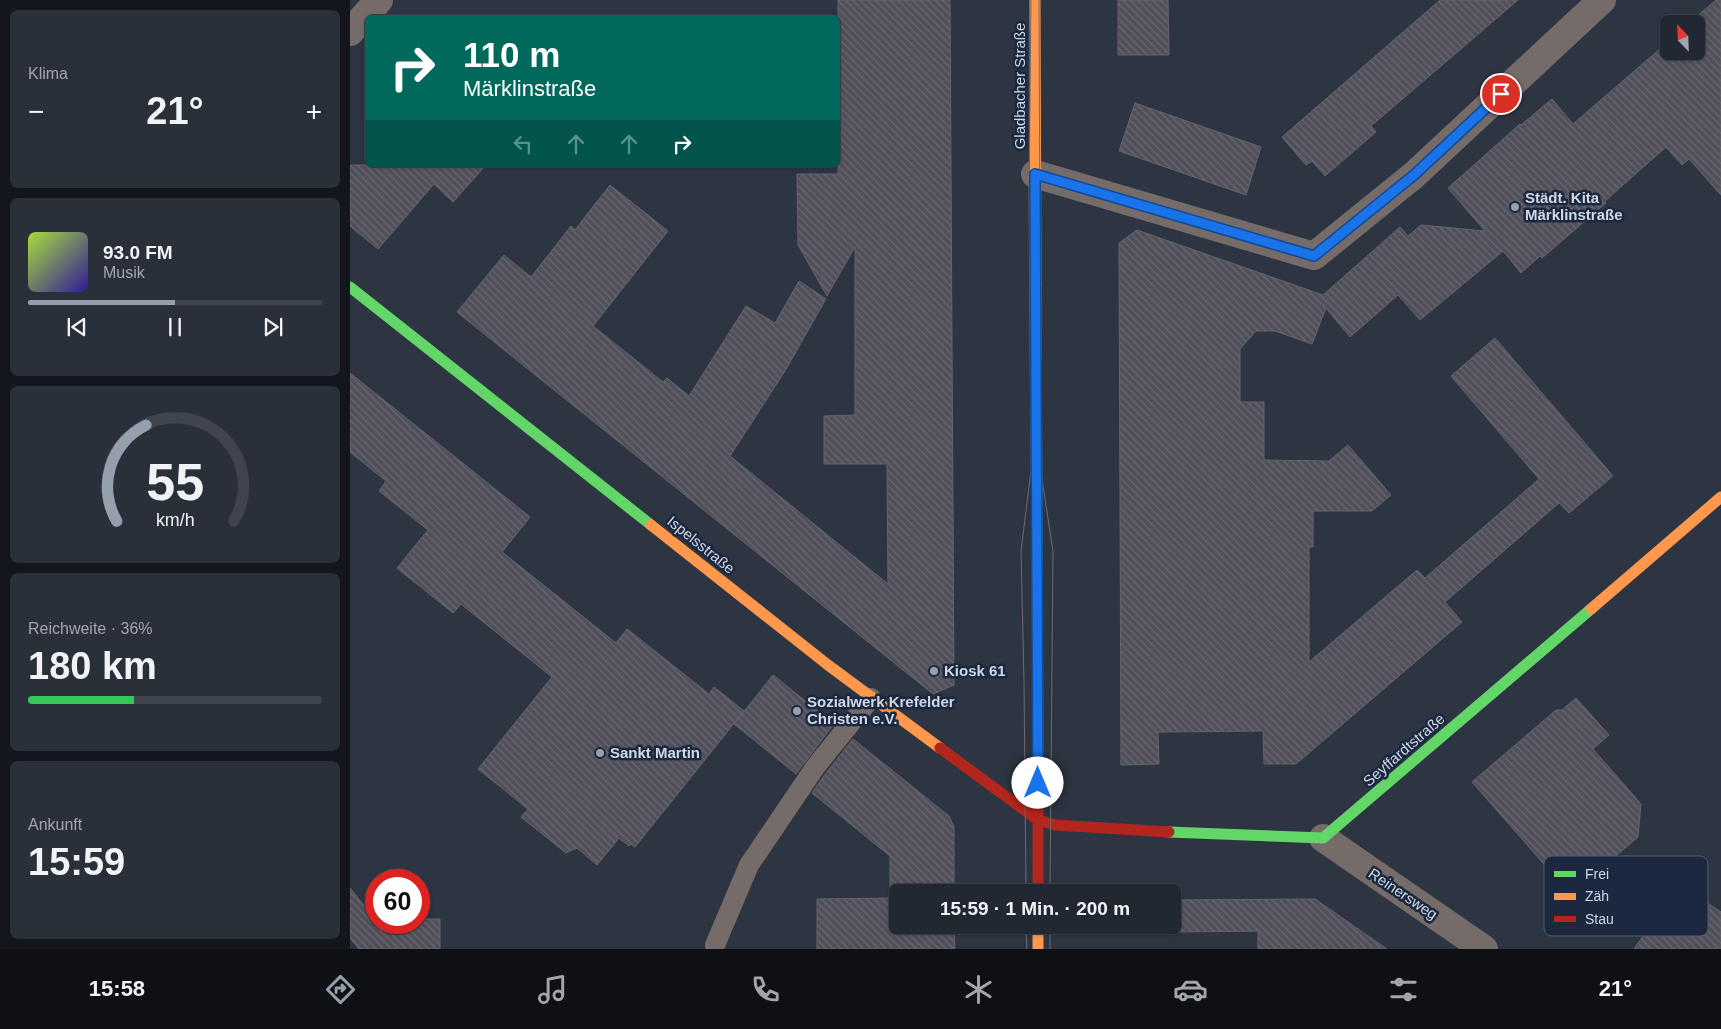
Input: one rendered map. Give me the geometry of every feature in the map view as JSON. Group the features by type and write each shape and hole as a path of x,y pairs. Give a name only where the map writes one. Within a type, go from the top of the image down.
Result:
{"street":[{"path":"365,15 379,0"},
{"name":"Gladbacher Straße","path":"1035,0 1038,884"},
{"path":"1035,174 1314,256 1414,175 1602,0"},
{"path":"350,32 365,15"},
{"name":"Ispelsstraße","path":"350,287 871,698 1038,820"},
{"name":"Seyffardtstraße","path":"1323,838 1721,497"},
{"path":"1038,820 1056,825 1123,830 1323,838"},
{"name":"Reinersweg","path":"1323,838 1484,949"},
{"path":"1038,934 1038,949"}],"lane":[{"path":"715,945 749,865 816,766 871,698"}],"building":[{"path":"838,0 950,0 954,685 933,694 457,312 504,255 531,277 571,226 575,230 610,185 668,231 593,326 663,382 667,378 689,396 746,306 775,323 799,281 826,299 785,371 730,456 888,584 887,464 824,464 824,416 855,415 855,247 827,296 798,245 797,174 838,174 838,167 840,167 840,15 838,15"},
{"path":"1118,0 1168,0 1169,55 1118,55"},
{"path":"1440,0 1518,0 1371,126 1376,132 1325,176 1312,161 1306,165 1282,137"},
{"path":"1716,0 1721,0 1721,195 1689,159 1682,165 1666,147 1605,201 1606,203 1542,258 1540,256 1521,273 1503,251 1420,320 1398,295 1350,337 1326,308 1312,344 1275,331 1256,331 1240,349 1240,402 1264,402 1264,460 1329,461 1348,445 1391,495 1372,511 1313,511 1313,547 1309,547 1309,662 1417,570 1425,578 1539,479 1451,376 1495,338 1613,476 1569,513 1559,503 1445,602 1462,622 1296,764 1264,764 1263,731 1158,732 1159,764 1121,765 1119,243 1137,230 1323,295 1400,227 1408,236 1421,225 1485,231 1448,188 1520,124 1552,99 1573,124 1660,49 1660,60 1705,60 1705,15 1698,15"},
{"path":"1135,103 1261,147 1246,195 1119,151"},
{"path":"350,165 365,165 365,167 484,167 453,202 434,184 378,249 350,226"},
{"path":"350,373 530,517 502,552 616,643 627,629 709,694 714,687 744,711 635,847 631,844 629,846 619,838 597,865 577,848 566,853 521,817 528,809 478,769 552,677 461,604 453,613 397,568 428,530 379,491 386,481 350,452"},
{"path":"773,675 834,724 796,774 734,724"},
{"path":"1576,698 1609,735 1593,749 1641,804 1638,837 1616,856 1544,856 1544,864 1472,782 1556,710 1562,710"},
{"path":"853,739 949,816 954,827 954,884 890,884 890,856 812,793"},
{"path":"350,888 365,906 365,934 430,934 430,919 440,919 440,949 359,949 350,938"},
{"path":"889,898 889,934 954,934 955,949 817,949 817,899"},
{"path":"1315,899 1387,949 1258,949 1258,931 1181,932 1181,900"},
{"path":"1708,903 1721,912 1721,949 1634,949 1643,936 1708,936"}],"tram line":[{"path":"1026,884 1021,551 1031,471 1029,191 1031,0"},
{"path":"1039,0 1041,473 1053,551 1050,884"},
{"path":"1026,934 1027,949"},
{"path":"1050,934 1050,949"}],"traffic: fast":[{"path":"1036,283 1038,767"},
{"path":"350,287 651,525"},
{"path":"1169,832 1323,838 1591,609"}],"traffic: slow":[{"path":"1035,0 1036,283"},
{"path":"1591,609 1721,497"},
{"path":"651,525 828,665 940,748"},
{"path":"1038,934 1038,949"}],"traffic: jam":[{"path":"940,748 1038,820 1056,825 1169,832"},
{"path":"1038,767 1038,884"}],"place":[{"name":"Städt. Kita Märklinstraße","path":"1515,207"},
{"name":"Kiosk 61","path":"934,671"},
{"name":"Sozialwerk Krefelder Christen e.V.","path":"797,711"},
{"name":"Sankt Martin","path":"600,753"}],"route":[{"path":"1038,783 1035,174 1314,256 1414,175 1501,94"}]}
